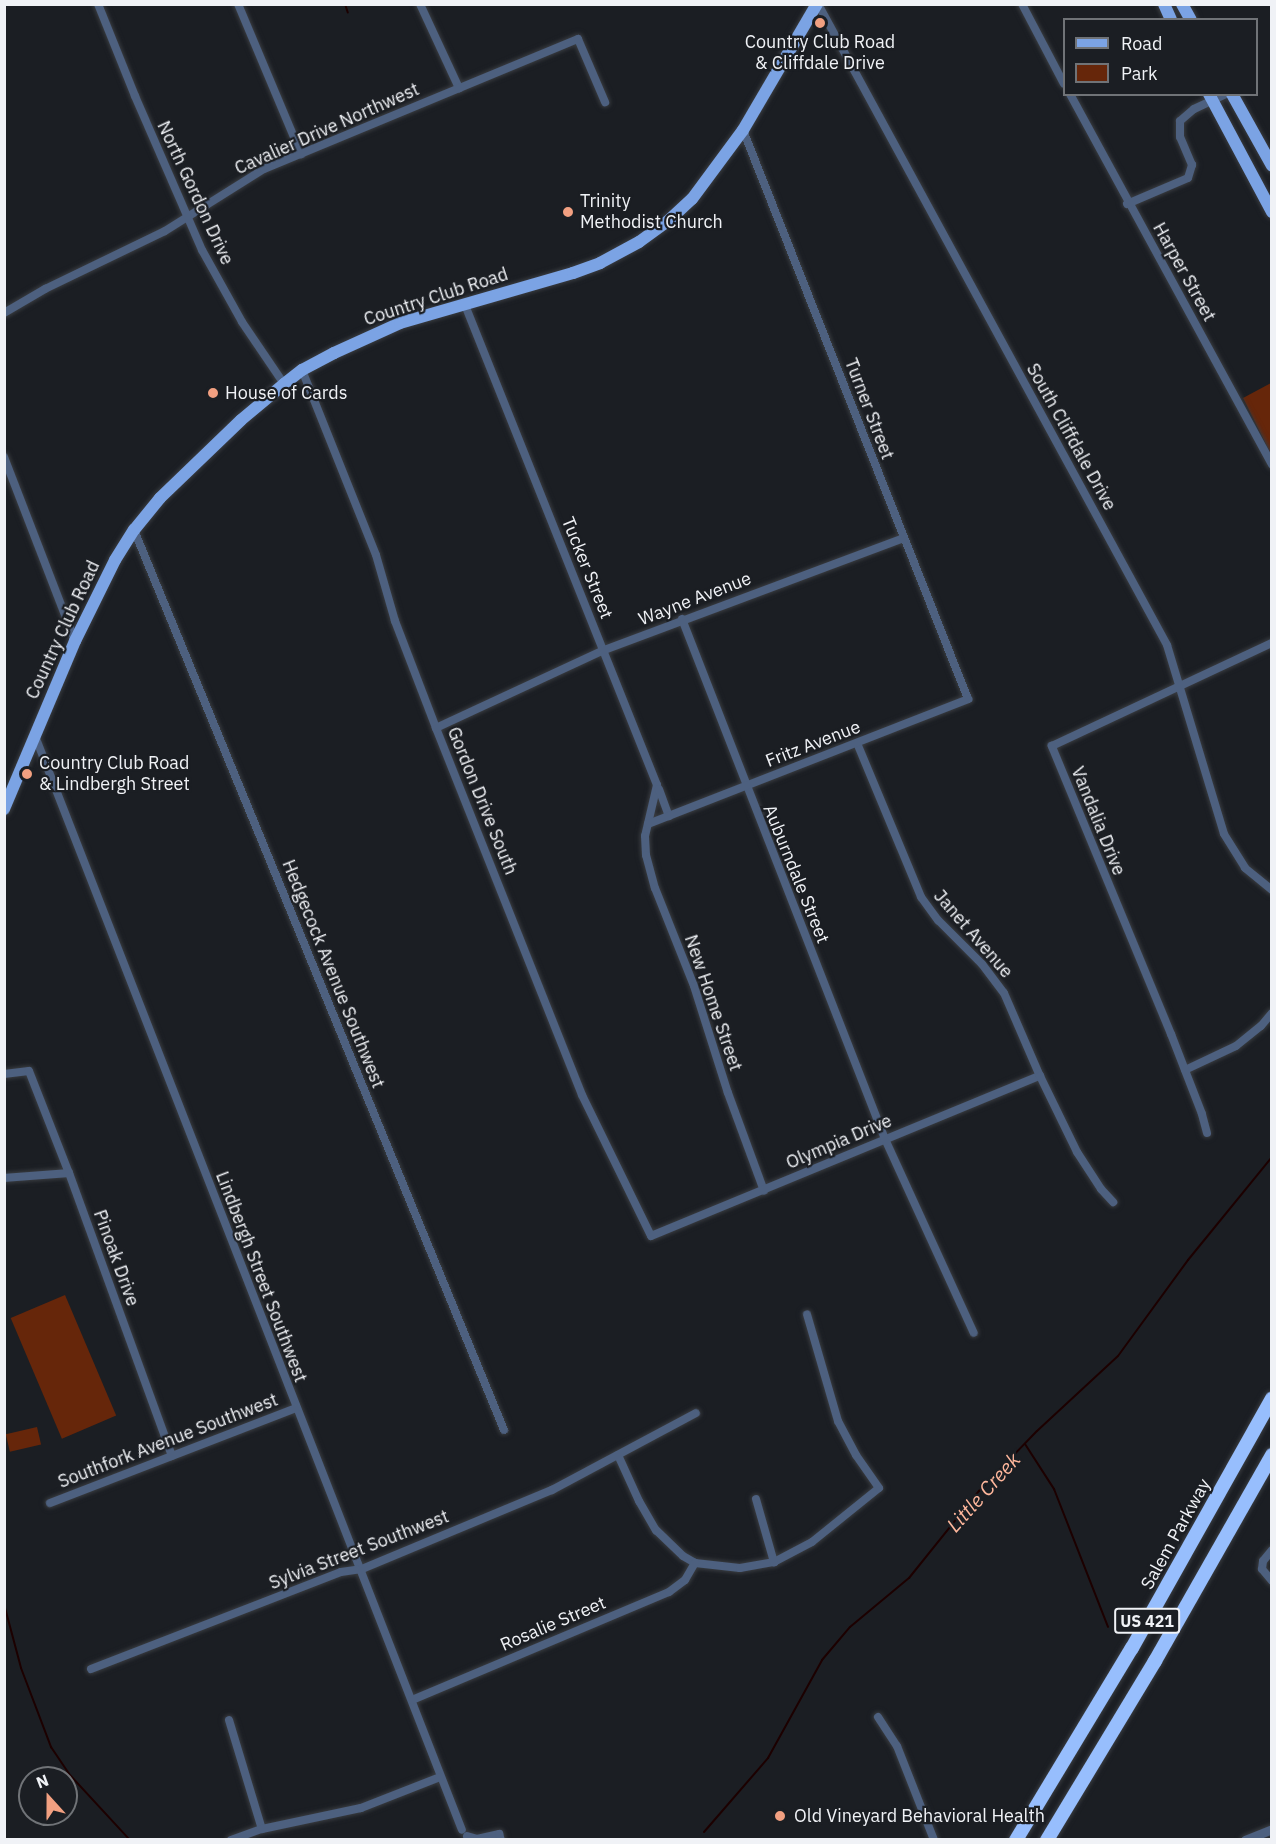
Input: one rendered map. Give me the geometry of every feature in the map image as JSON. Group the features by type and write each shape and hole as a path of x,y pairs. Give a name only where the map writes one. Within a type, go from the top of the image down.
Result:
{"highway":[{"name":"Salem Parkway","path":"1016,1839 1132,1648 1272,1399"},
{"name":"US 421","path":"1047,1839 1150,1670 1272,1455"}],"main road":[{"name":"Country Club Road","path":"4,809 75,640 115,560 134,530 160,498 206,452 302,370 352,343 400,323 573,273 607,260 639,242 692,199 743,130 818,4"},
{"path":"1164,4 1170,18"},
{"path":"1182,4 1190,18"},
{"path":"1233,96 1272,166"},
{"path":"1211,98 1272,212"}],"street":[{"name":"North Gordon Drive","path":"98,4 187,216 238,314 270,366 284,384"},
{"path":"238,4 301,154"},
{"path":"420,4 459,88"},
{"name":"South Cliffdale Drive","path":"818,4 1155,621 1167,645 1224,834 1245,868 1272,890"},
{"path":"1022,4 1063,80"},
{"name":"Cavalier Drive Northwest","path":"4,313 45,289 165,231 248,177 578,39 605,102"},
{"name":"Harper Street","path":"1071,96 1272,465"},
{"path":"1128,204 1188,178 1192,165 1180,137 1180,121 1211,98"},
{"name":"Turner Street","path":"743,130 968,699"},
{"name":"Tucker Street","path":"465,305 669,816"},
{"name":"Gordon Drive South","path":"302,370 376,555 395,621 436,728 582,1095 651,1236"},
{"path":"4,457 75,640"},
{"name":"Hedgecock Avenue Southwest","path":"134,530 504,1430"},
{"name":"Wayne Avenue","path":"436,728 604,650 903,538"},
{"name":"Auburndale Street","path":"682,619 745,786 885,1139 974,1333"},
{"name":"Vandalia Drive","path":"1207,1133 1185,1070 1052,746 1272,643"},
{"name":"Fritz Avenue","path":"669,816 968,699"},
{"name":"Lindbergh Street Southwest","path":"34,734 296,1408 362,1569 440,1777 464,1833 477,1839 499,1834 501,1839"},
{"name":"Janet Avenue","path":"857,743 921,897 938,920 982,964 1004,993 1040,1076 1077,1152 1101,1189 1113,1202"},
{"path":"648,824 657,785"},
{"path":"648,824 669,816"},
{"name":"New Home Street","path":"648,824 645,836 646,855 655,888 694,986 728,1093 764,1191"},
{"path":"1185,1070 1236,1046 1261,1026 1272,1013"},
{"name":"Pinoak Drive","path":"4,1074 29,1071 69,1173 172,1456"},
{"name":"Olympia Drive","path":"651,1236 1040,1076"},
{"path":"4,1178 69,1173"},
{"path":"618,1455 639,1501 656,1530 683,1556 695,1563 740,1568 774,1562 812,1542 879,1488 856,1455 838,1421 807,1314"},
{"name":"Southfork Avenue Southwest","path":"50,1503 296,1408"},
{"name":"Sylvia Street Southwest","path":"91,1669 341,1572 362,1569 552,1490 696,1413"},
{"path":"756,1500 774,1562"},
{"path":"1272,1550 1263,1561 1262,1569 1272,1581"},
{"name":"Rosalie Street","path":"412,1700 669,1592 685,1580 695,1563"},
{"path":"878,1717 897,1746 934,1839"},
{"path":"229,1719 262,1829"},
{"path":"231,1839 262,1829 361,1808 440,1777"},
{"path":"1245,1839 1272,1829"}],"green space":[{"path":"1271,383 1271,454 1243,398"},
{"path":"65,1295 116,1416 62,1439 11,1318"},
{"path":"37,1427 41,1445 10,1452 6,1434"}],"waterway":[{"path":"345,4 348,13"},
{"name":"Little Creek","path":"704,1832 768,1758 822,1660 850,1627 909,1578 979,1491 1037,1431 1118,1356 1188,1260 1272,1157"},
{"path":"1025,1444 1054,1489 1108,1627"},
{"path":"4,1604 21,1668 51,1747 69,1774 130,1840"}],"place":[{"name":"Country Club Road & Cliffdale Drive","path":"820,23"},
{"name":"Trinity Methodist Church","path":"568,212"},
{"name":"House of Cards","path":"213,393"},
{"name":"Country Club Road & Lindbergh Street","path":"27,774"},
{"name":"Old Vineyard Behavioral Health","path":"780,1816"}]}
